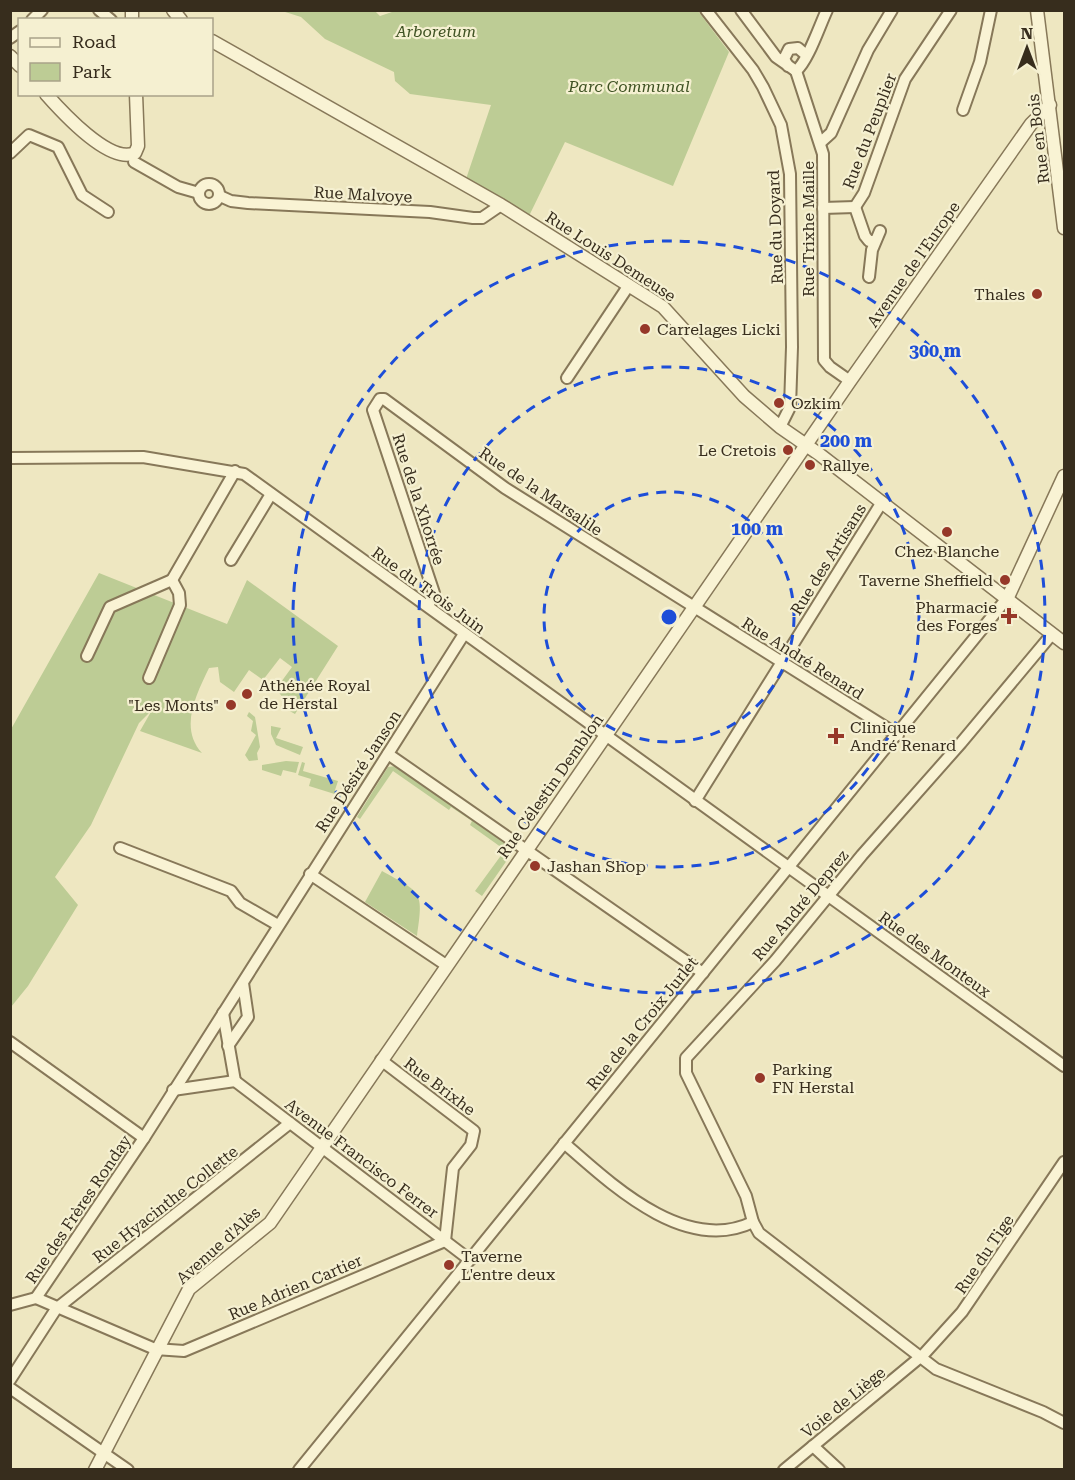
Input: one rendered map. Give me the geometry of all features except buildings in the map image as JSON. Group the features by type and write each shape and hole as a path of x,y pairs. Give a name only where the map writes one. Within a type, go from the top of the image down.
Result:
{"street":[{"name":"Rue du Doyard","path":"706,10 753,70 763,87 781,125 790,174 792,347 790,407 780,427"},
{"name":"Rue Trixhe Maille","path":"741,10 776,57 792,69 821,142 824,360 850,381"},
{"path":"805,54 798,48 789,49 783,59 792,69 803,64 805,54 826,10"},
{"path":"821,142 831,133 868,50 892,10"},
{"name":"Rue du Peuplier","path":"823,208 855,207 864,193 904,79 951,10"},
{"path":"963,110 980,62 991,10"},
{"name":"Rue en Bois","path":"1037,10 1065,228"},
{"name":"Rue Louis Demeuse","path":"213,42 501,205 663,307 744,396 780,427 882,502 939,548 1008,597 1065,643"},
{"path":"48,96 71,122 115,153 127,155 135,153 138,146 136,96"},
{"name":"Avenue de l'Europe","path":"806,446 1031,124 1050,105"},
{"path":"10,153 29,135 58,147 82,195 108,212"},
{"name":"Rue Malvoye","path":"134,162 178,187 199,193 202,201 207,204 214,204 220,196 231,201 248,203 430,212 473,218 482,218 501,205"},
{"path":"855,207 865,236 869,241 877,236 869,277"},
{"path":"567,378 628,285"},
{"name":"Rue de la Marsalile","path":"376,401 384,399 506,488 693,608"},
{"name":"Rue de la Xhorrée","path":"376,401 374,414 434,593 429,606"},
{"name":"Rue Célestin Demblon","path":"321,1145 806,446"},
{"name":"Rue du Trois Juin","path":"10,458 143,457 244,474 787,867"},
{"path":"87,656 110,607 172,580 235,471"},
{"path":"1008,597 1065,476"},
{"path":"231,560 271,494"},
{"name":"Rue des Artisans","path":"695,801 882,502"},
{"path":"149,678 180,604 180,592 172,580"},
{"name":"Rue de la Croix Jurlet","path":"299,1470 1008,597"},
{"name":"Rue André Renard","path":"693,608 898,735"},
{"name":"Rue Désiré Janson","path":"173,1090 464,634"},
{"name":"Rue André Deprez","path":"753,1222 746,1196 686,1073 686,1058 775,961 1052,634"},
{"path":"388,754 703,973"},
{"path":"120,848 231,891 240,903 278,925"},
{"name":"Rue des Monteux","path":"787,867 1065,1066"},
{"path":"310,874 446,965"},
{"path":"228,1046 248,1017 243,983"},
{"path":"173,1090 236,1081 223,1013"},
{"path":"10,1042 144,1138"},
{"name":"Rue Brixhe","path":"381,1060 474,1131 471,1145 453,1168 445,1240"},
{"name":"Avenue Francisco Ferrer","path":"236,1081 470,1260"},
{"name":"Rue des Frères Ronday","path":"36,1298 144,1138 173,1090"},
{"name":"Rue Hyacinthe Collette","path":"10,1380 56,1308 291,1123"},
{"path":"564,1143 633,1201 664,1217 715,1231 735,1230 753,1222 759,1233 921,1357 951,1376 1065,1423"},
{"name":"Avenue d'Alès","path":"95,1470 155,1349 189,1289 270,1222 321,1145"},
{"name":"Rue du Tige","path":"921,1357 962,1312 1065,1162"},
{"name":"Rue Adrien Cartier","path":"36,1298 155,1349 184,1351 445,1240"},
{"path":"10,1305 36,1298"},
{"name":"Voie de Liège","path":"784,1470 921,1357"},
{"path":"10,1388 128,1470"},
{"path":"813,1446 838,1470"}],"green space":[{"name":"Parc Communal","path":"398,10 698,11 729,52 673,186 565,142 529,216 466,179 491,105 410,94 395,81 394,72 325,39 301,17 282,11 375,11 380,16"},
{"path":"99,573 227,624 247,580 338,646 295,714 286,709 285,700 276,689 292,667 280,658 263,680 249,670 234,692 220,682 218,667 209,668 195,700 191,722 195,743 202,753 140,731 152,710 139,723 91,825 55,877 78,905 28,986 11,1007 10,731"},
{"path":"249,712 255,717 260,747 257,753 258,760 249,761 245,755 256,735 251,731 253,721 247,716"},
{"path":"271,726 281,728 276,738 303,747 300,755 276,745 271,734"},
{"path":"286,761 299,762 296,773 283,770 281,776 262,770 262,765"},
{"path":"302,762 305,763 303,771 338,781 335,790 342,793 341,796 309,786 311,779 298,775"},
{"path":"396,766 508,844 505,850 470,825 472,821 451,807 449,810 393,771 360,819 357,817 388,767"},
{"path":"505,850 510,856 482,896 475,891"},
{"path":"382,871 417,894 420,910 417,936 365,902"}],"place":[{"name":"Thales","path":"1037,294"},
{"name":"Carrelages Licki","path":"645,329"},
{"name":"Ozkim","path":"779,403"},
{"name":"Le Cretois","path":"788,450"},
{"name":"Rallye","path":"810,465"},
{"name":"Chez Blanche","path":"947,532"},
{"name":"Taverne Sheffield","path":"1005,580"},
{"name":"Pharmacie des Forges","path":"1009,616"},
{"name":"Athénée Royal de Herstal","path":"247,694"},
{"name":"\"Les Monts\"","path":"231,705"},
{"name":"Clinique André Renard","path":"836,736"},
{"name":"Jashan Shop","path":"535,866"},
{"name":"Parking FN Herstal","path":"760,1078"},
{"name":"Taverne L'entre deux","path":"449,1265"}],"park label":[{"name":"Arboretum","path":"436,31"}]}
